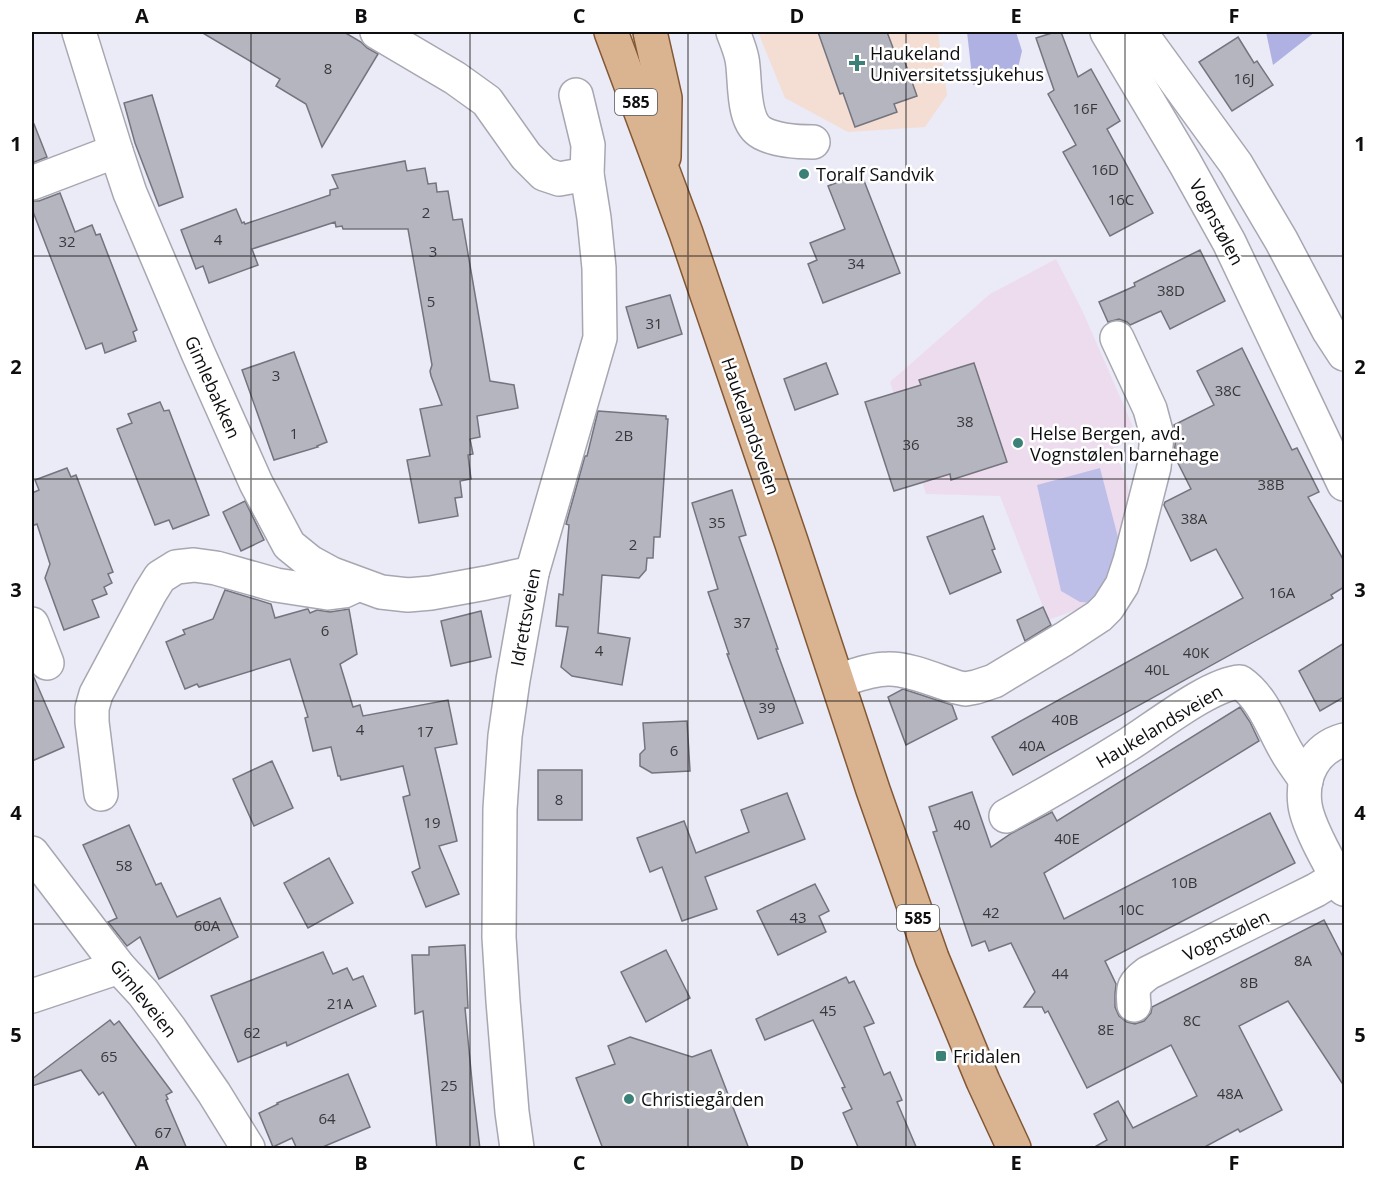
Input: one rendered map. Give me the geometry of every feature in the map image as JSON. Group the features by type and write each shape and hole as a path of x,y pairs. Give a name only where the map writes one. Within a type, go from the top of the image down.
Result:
{"main road":[{"name":"Haukelandsveien","path":"611,32 686,232 873,790 932,958 1014,1149"},
{"name":"Haukelandsveien","path":"650,32 665,98 663,171"}],"street":[{"name":"Gimlebakken","path":"79,32 130,193 256,483 289,545 310,562 332,574 381,592 420,594 532,573"},
{"path":"377,32 455,78 486,101 526,156 543,174 559,179 587,174"},
{"path":"733,32 741,56 747,112 752,124 760,133 797,142 813,142"},
{"name":"Vognstølen","path":"1107,32 1229,242 1344,484"},
{"path":"1140,32 1236,164 1344,354"},
{"name":"Idrettsveien","path":"517,1149 512,1112 499,937 500,809 505,736 532,573 600,338 599,268 587,174 588,145 576,95"},
{"path":"32,183 116,151"},
{"path":"838,681 875,670 900,669 956,687 965,689 976,687 994,681 1064,639 1099,616 1108,607 1122,585 1130,561 1154,467 1157,435 1150,409 1118,338"},
{"name":"Vognstølen","path":"1314,419 1332,429 1344,442"},
{"path":"101,794 92,708 96,694 160,577 176,567 194,565 216,568 276,585 328,593 344,591 358,584"},
{"path":"32,624 47,663"},
{"name":"Haukelandsveien","path":"1006,816 1129,744 1194,702 1233,682 1240,682 1270,717 1284,747 1306,781"},
{"name":"Vognstølen","path":"1134,1005 1132,990 1136,982 1148,973 1316,890 1341,883 1312,828 1305,807 1304,794 1310,769 1318,755 1344,740"},
{"name":"Gimleveien","path":"32,853 119,967 143,993 170,1029 214,1093 248,1149"},
{"path":"32,996 119,967"}],"shaded area":[{"name":"Haukeland Universitetssjukehus","path":"758,32 938,32 947,95 925,127 848,132 785,98"},
{"path":"967,32 1016,32 1022,51 1017,72 973,85"},
{"path":"1266,32 1315,32 1273,65"},
{"name":"Helse Bergen, avd. Vognstølen barnehage","path":"1056,259 1082,310 1138,438 1114,448 1127,482 1131,506 1108,594 1081,608 1048,620 1000,496 926,494 890,382 990,294"},
{"path":"1100,468 1120,545 1107,591 1094,603 1080,602 1061,591 1037,485"}],"building":[{"path":"201,32 344,32 378,54 322,147 306,104 276,86 280,79"},
{"path":"818,32 887,32 895,53 901,51 917,96 894,104 897,112 855,127 843,93 840,94"},
{"path":"1061,32 1078,77 1091,69 1120,121 1107,129 1153,213 1110,236 1063,152 1076,145 1048,94 1054,90 1036,38"},
{"path":"1238,37 1254,63 1257,61 1273,85 1232,111 1199,62"},
{"path":"152,95 183,197 159,206 135,143 124,103"},
{"path":"34,124 47,157 32,163 32,125"},
{"path":"405,161 407,171 425,168 428,184 436,183 437,192 448,191 453,220 462,219 490,381 514,385 518,408 477,416 480,437 470,439 473,454 468,455 471,479 460,481 462,497 455,498 458,516 419,523 407,460 430,456 420,409 442,405 430,371 432,365 408,229 343,229 342,226 336,227 335,222 252,249 258,265 209,283 203,266 196,269 181,230 236,209 242,223 245,224 330,195 330,190 338,188 332,175"},
{"path":"861,173 900,273 823,303 808,264 817,260 810,243 845,229 828,186"},
{"path":"60,193 75,232 92,225 96,235 100,234 137,330 133,332 136,341 105,353 102,343 86,349 32,209 32,201 39,201"},
{"path":"1200,250 1225,301 1170,329 1161,311 1130,325 1119,319 1108,322 1099,302 1135,286 1134,283"},
{"path":"670,295 682,334 638,348 626,307"},
{"path":"1242,348 1292,450 1297,448 1319,492 1308,497 1344,561 1344,587 1331,595 1333,598 1013,775 992,737 1243,598 1216,549 1191,561 1164,505 1165,502 1191,489 1174,455 1176,436 1174,425 1214,405 1197,371"},
{"path":"294,352 327,442 318,447 274,460 242,370"},
{"path":"826,363 838,394 795,410 784,379"},
{"path":"974,363 1007,462 951,480 950,474 894,491 865,402 921,385 919,380"},
{"path":"160,402 164,411 169,410 209,515 173,529 169,520 155,525 117,429 132,423 128,414"},
{"path":"598,411 666,416 668,419 660,537 654,537 653,558 647,558 646,570 639,578 602,575 598,633 630,638 622,685 572,676 561,667 568,627 556,626 559,594 563,595 569,525 566,524"},
{"path":"67,468 71,477 76,475 113,572 108,574 112,583 104,587 107,594 92,600 99,617 64,630 45,578 50,564 37,524 32,526 32,493 39,490 35,480"},
{"path":"732,490 746,535 739,537 803,723 758,739 727,654 729,654 708,592 718,589 692,503"},
{"path":"245,501 264,540 241,551 223,512"},
{"path":"983,516 995,549 992,550 1001,572 950,594 927,537"},
{"path":"225,590 271,604 275,618 307,609 310,613 317,610 330,612 349,609 357,654 340,664 353,707 360,705 363,716 448,700 457,744 435,748 457,841 439,846 459,894 426,907 412,872 420,868 403,797 410,795 403,766 341,780 331,747 313,751 305,718 308,717 290,659 199,687 197,684 185,689 166,642 185,634 183,630 213,619"},
{"path":"1043,607 1051,625 1025,641 1017,620"},
{"path":"481,611 491,657 451,666 441,621"},
{"path":"1344,643 1344,697 1320,711 1299,671"},
{"path":"32,673 64,747 32,761"},
{"path":"903,689 952,705 957,719 906,745 888,697"},
{"path":"1240,707 1259,741 1044,873 1064,919 1270,813 1295,863 1105,961 1116,984 1115,1007 1119,1016 1127,1022 1135,1024 1144,1021 1151,1013 1152,1007 1324,920 1344,959 1344,1086 1288,1001 1239,1026 1282,1110 1240,1132 1238,1129 1201,1149 1091,1149 1107,1140 1094,1114 1118,1101 1133,1128 1197,1096 1171,1045 1087,1088 1048,1011 1045,1013 1042,1007 1024,1007 1035,992 1011,943 989,951 985,941 972,946 933,832 937,831 929,807 972,792 991,847 1052,812 1057,821"},
{"path":"687,721 690,771 652,773 640,766 640,754 645,749 643,723"},
{"path":"272,761 293,808 254,826 233,779"},
{"path":"538,770 582,770 582,820 538,820"},
{"path":"787,793 805,839 705,877 717,909 682,921 662,867 650,872 637,838 684,821 696,853 749,832 741,810"},
{"path":"129,825 156,885 161,883 177,917 220,898 238,937 159,979 140,937 127,946 108,922 117,918 83,845"},
{"path":"329,858 353,903 308,928 284,883"},
{"path":"815,884 829,911 819,916 826,932 778,955 757,911"},
{"path":"465,945 468,1008 465,1008 480,1149 437,1149 423,1011 415,1014 412,955 429,955 429,947"},
{"path":"666,950 690,998 646,1022 621,972"},
{"path":"323,952 333,974 347,968 353,980 363,976 376,1006 287,1046 286,1042 238,1062 211,996"},
{"path":"846,977 849,983 854,981 874,1023 864,1027 884,1075 890,1072 902,1100 897,1102 917,1149 859,1149 843,1113 852,1109 842,1088 845,1087 813,1020 765,1040 756,1019"},
{"path":"110,1020 114,1025 119,1021 172,1092 166,1095 168,1099 166,1100 187,1149 138,1149 103,1092 99,1095 81,1070 32,1086 32,1079"},
{"path":"630,1037 692,1057 711,1050 749,1149 603,1149 576,1078 615,1064 608,1046"},
{"path":"348,1074 370,1127 318,1149 297,1149 292,1138 273,1147 259,1113 277,1103"}],"place":[{"name":"Haukeland Universitetssjukehus","path":"857,63"},
{"name":"Toralf Sandvik","path":"804,174"},
{"name":"Helse Bergen, avd. Vognstølen barnehage","path":"1018,443"},
{"name":"Fridalen","path":"941,1056"},
{"name":"Christiegården","path":"629,1099"}]}
